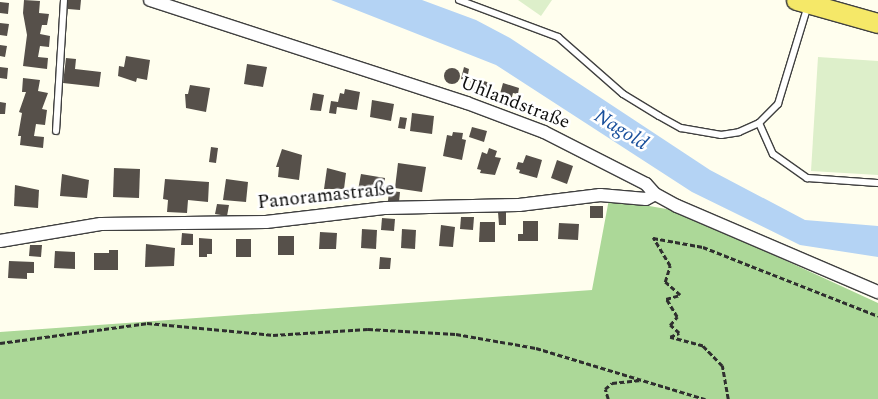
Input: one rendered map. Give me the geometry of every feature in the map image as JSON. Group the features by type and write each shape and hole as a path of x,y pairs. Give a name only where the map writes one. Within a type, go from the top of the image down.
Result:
{"main road":[{"path":"802,2 878,22"}],"street":[{"name":"Uhlandstraße","path":"150,0 512,119 646,184 655,194 878,292"},
{"name":"Panoramastraße","path":"0,241 101,224 266,222 386,208 519,205 600,195 646,199 655,194"}],"lane":[{"path":"56,131 64,0"},
{"path":"458,0 558,37 623,94 681,128 721,135 739,132 759,123 778,104 802,2"},
{"path":"759,123 773,154 807,178 878,183"}],"path":[{"path":"728,399 722,366 702,346 670,337 678,333 670,325 677,317 666,299 680,295 665,282 670,266 653,238 703,247 878,316"},
{"path":"0,344 146,323 273,335 368,329 456,334 536,348 706,399"},
{"path":"608,399 605,389 612,383 644,379"}],"green space":[{"path":"518,0 552,0 541,16"},
{"path":"818,57 878,61 878,175 811,171"},
{"path":"609,199 678,211 878,303 878,399 0,399 0,332 592,290"}],"water":[{"name":"Nagold","path":"331,0 422,0 476,20 510,38 710,170 805,220 878,226 878,257 800,245 692,192 496,65"}],"building":[{"path":"24,0 40,1 39,13 49,14 47,25 42,25 40,34 50,36 49,47 40,46 38,57 48,58 47,69 23,66 27,35 23,13"},
{"path":"68,0 81,0 80,10 68,9"},
{"path":"0,2 9,3 8,14 0,13"},
{"path":"0,23 9,24 7,36 0,35"},
{"path":"0,45 7,46 5,57 0,56"},
{"path":"126,56 150,60 147,80 137,78 136,82 118,76 119,66 124,67"},
{"path":"66,58 76,59 75,69 101,72 99,87 63,83"},
{"path":"247,64 267,67 263,87 244,84"},
{"path":"0,67 8,68 7,79 0,78"},
{"path":"464,67 469,69 467,80 461,79"},
{"path":"452,68 458,70 460,76 458,82 452,84 446,82 444,76 446,70"},
{"path":"472,77 490,83 486,96 468,90"},
{"path":"23,78 40,80 38,91 48,93 42,109 47,110 45,125 36,124 34,136 44,137 43,148 20,145 21,136 18,136 22,113 19,112 26,92 22,92"},
{"path":"503,83 519,88 518,94 513,93 510,104 498,101"},
{"path":"190,85 210,88 206,112 186,108 185,94 188,94"},
{"path":"345,89 360,92 357,110 337,107 336,114 329,113 331,101 338,102 340,93 344,94"},
{"path":"313,93 324,95 321,111 310,110"},
{"path":"372,100 394,104 391,121 370,117"},
{"path":"0,102 6,103 5,114 0,114"},
{"path":"412,113 434,116 432,134 410,131"},
{"path":"400,117 407,118 405,129 398,128"},
{"path":"472,127 487,131 484,142 469,137"},
{"path":"453,132 463,133 462,139 466,140 462,160 443,156 447,135 452,136"},
{"path":"211,147 218,148 216,163 209,162"},
{"path":"489,148 497,151 495,157 501,158 495,175 480,173 481,170 477,169 482,152 487,154"},
{"path":"282,149 302,155 299,180 278,177 279,167 276,167"},
{"path":"526,155 542,160 537,178 519,173 520,170 516,169 518,162 523,163"},
{"path":"557,160 573,166 567,184 551,178"},
{"path":"398,163 426,167 422,192 395,188"},
{"path":"114,168 140,169 139,198 113,197"},
{"path":"327,168 346,173 344,189 324,189"},
{"path":"62,174 89,180 87,198 60,196"},
{"path":"361,174 385,178 383,194 358,190"},
{"path":"165,179 209,182 208,202 188,200 187,213 167,212 168,200 163,199"},
{"path":"226,179 248,182 246,202 223,200"},
{"path":"15,185 39,190 38,208 14,206"},
{"path":"389,191 400,192 399,202 388,201"},
{"path":"217,204 229,205 227,216 215,214"},
{"path":"590,206 603,206 603,218 590,218"},
{"path":"498,212 506,212 506,225 499,225"},
{"path":"461,217 474,217 473,230 460,229"},
{"path":"382,218 395,219 394,231 381,230"},
{"path":"523,221 538,221 538,241 518,241 518,234 523,234"},
{"path":"480,222 495,222 495,242 479,242"},
{"path":"559,223 579,224 578,240 558,239"},
{"path":"441,225 455,227 453,247 439,246"},
{"path":"362,229 377,230 376,249 361,248"},
{"path":"402,229 416,230 415,249 401,248"},
{"path":"320,232 337,233 336,249 319,249"},
{"path":"182,233 193,234 193,245 181,245"},
{"path":"278,236 294,236 294,255 278,255"},
{"path":"199,238 212,239 212,254 207,254 207,257 199,257"},
{"path":"236,239 251,239 251,257 236,257"},
{"path":"146,244 175,248 174,266 145,267"},
{"path":"30,245 42,245 41,257 29,256"},
{"path":"109,250 118,250 118,270 94,270 94,253 109,253"},
{"path":"55,251 75,252 75,269 54,268"},
{"path":"380,257 391,258 390,269 379,269"},
{"path":"9,261 34,262 34,273 27,273 27,279 8,278"}]}
